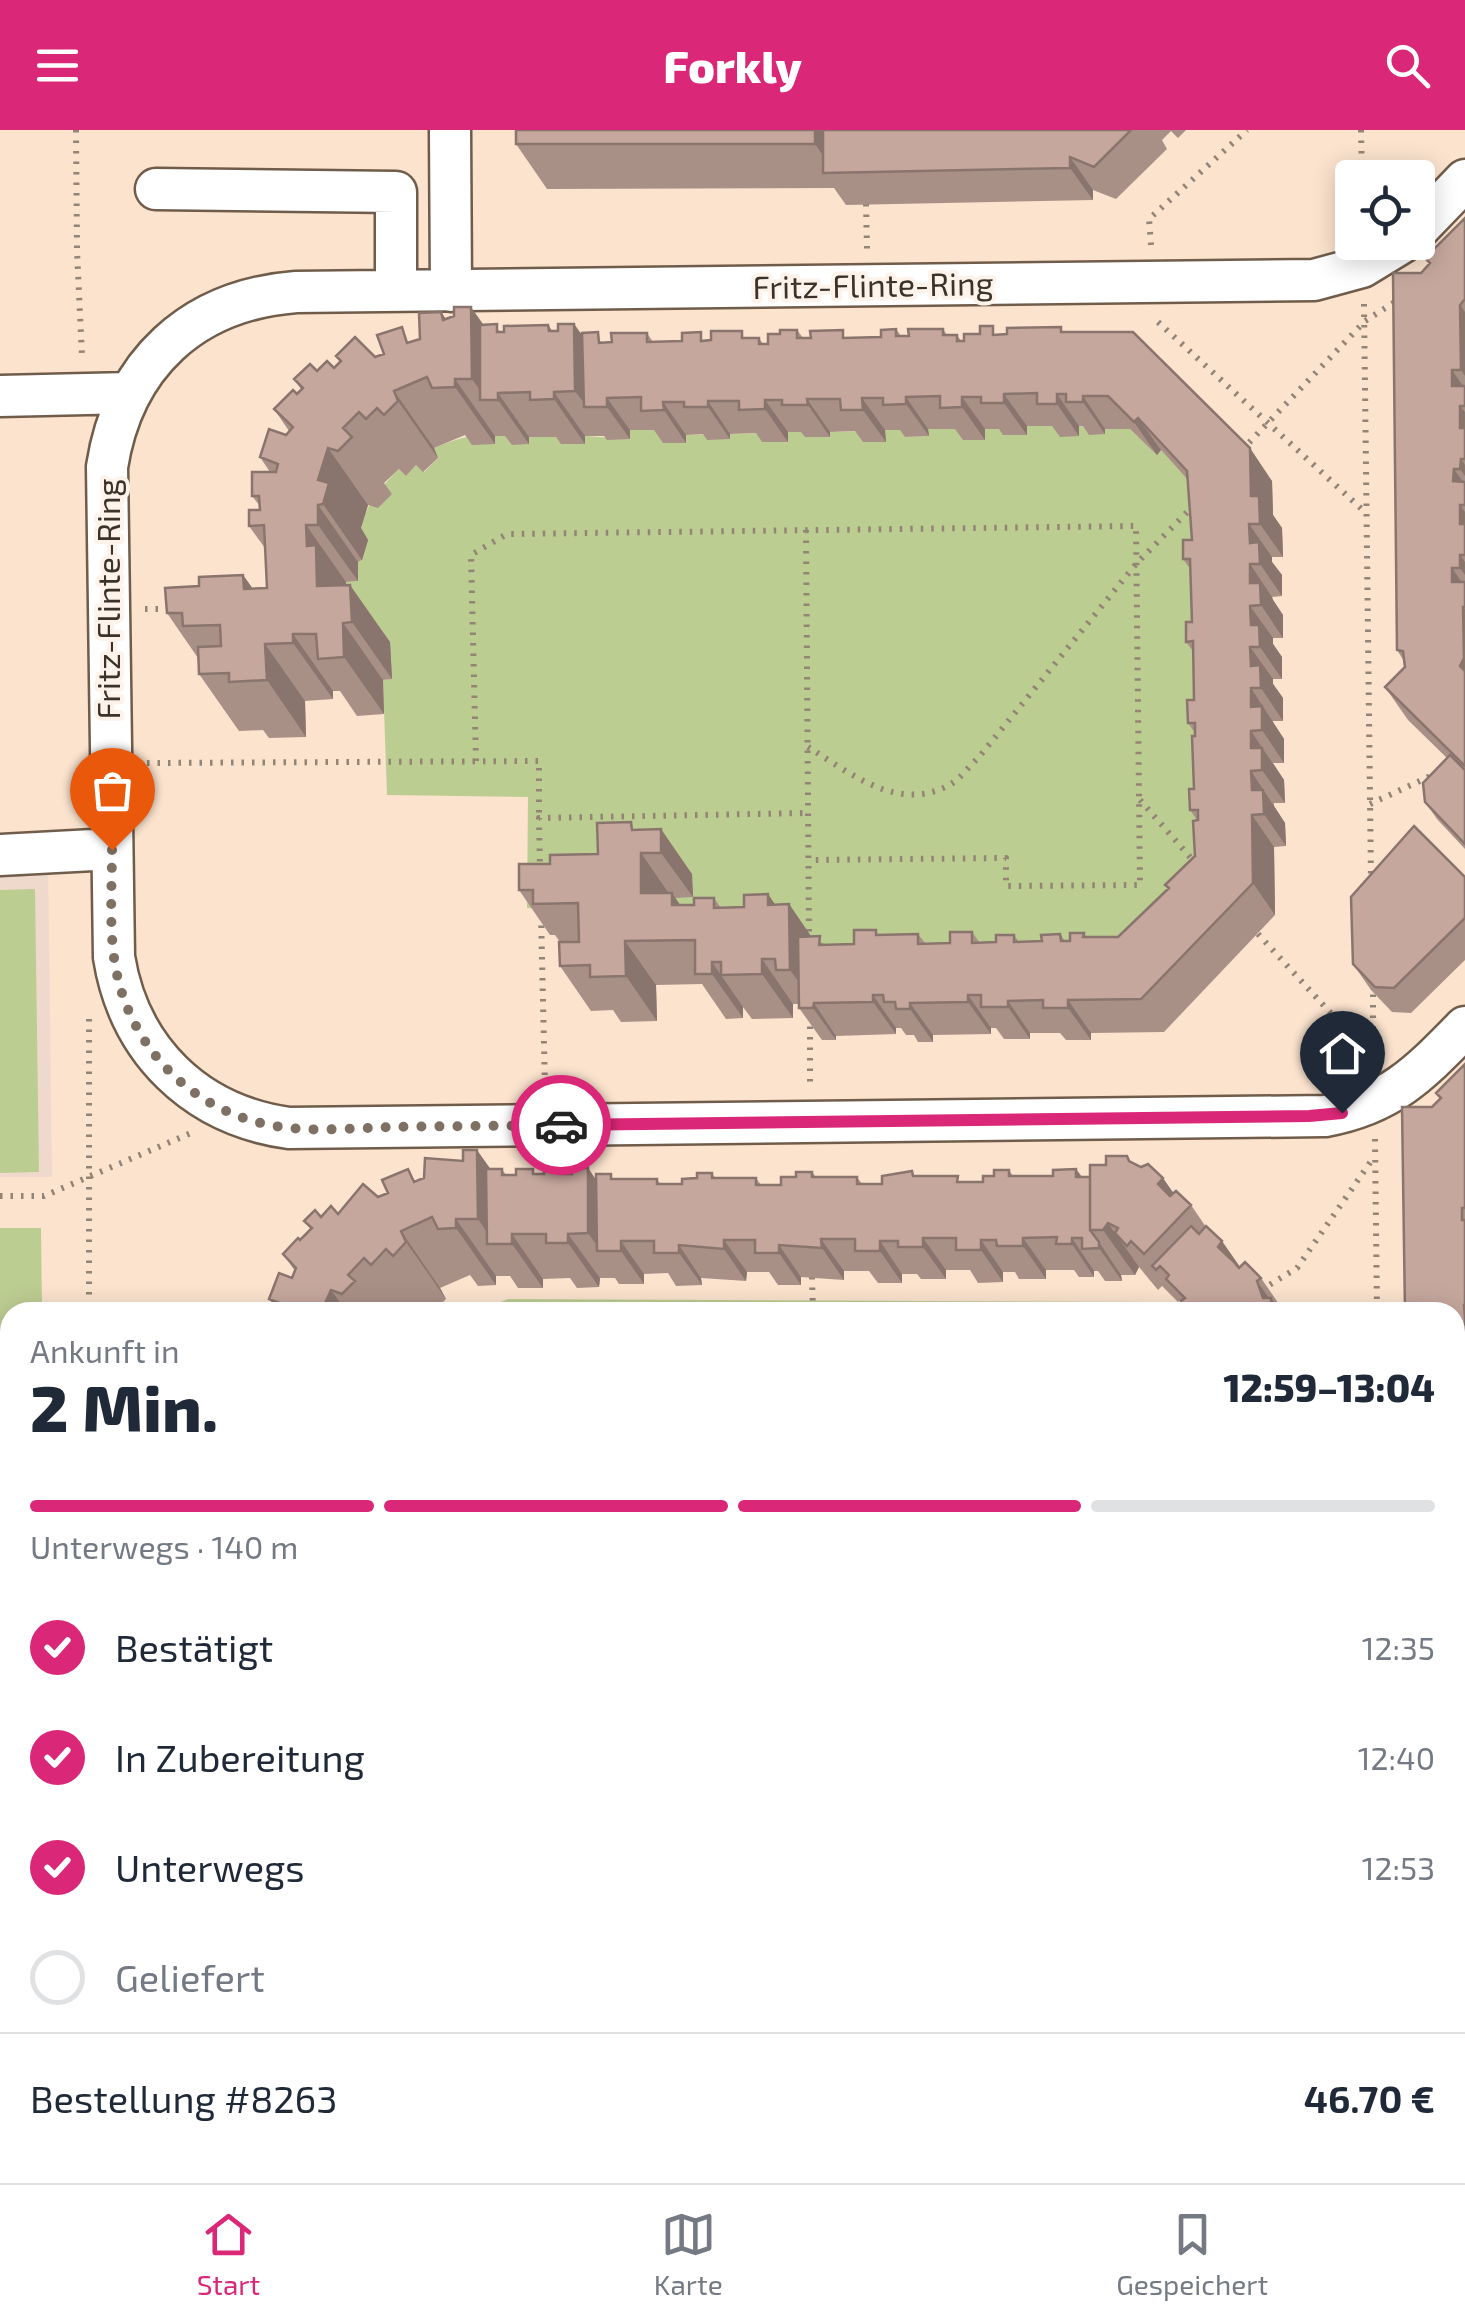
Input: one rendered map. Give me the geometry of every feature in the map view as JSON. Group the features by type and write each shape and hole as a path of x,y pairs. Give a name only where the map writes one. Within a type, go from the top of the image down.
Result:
{"street":[{"path":"450,130 450,291"},
{"path":"1435,211 1465,180"},
{"path":"156,189 396,192 396,292"},
{"name":"Fritz-Flinte-Ring","path":"1373,260 1331,277 1298,281 276,294 237,302 200,320 168,344 130,393 116,428 108,467 114,958 122,994 136,1029 158,1060 185,1086 234,1114 270,1125 307,1128 1309,1116 1342,1113 1374,1103 1416,1076 1465,1027"},
{"path":"0,396 130,393"},
{"path":"0,855 112,850"}],"path":[{"path":"1247,130 1149,219 1157,320 1367,514"},
{"path":"1361,130 1362,160"},
{"path":"1242,450 1364,322 1412,291"},
{"path":"1364,296 1371,882"},
{"path":"808,746 878,790 900,794 952,784 979,757 1136,564 1202,496"},
{"path":"476,761 471,554 507,534 1136,526 1140,885 1006,886 1006,858 809,860"},
{"path":"806,530 809,949"},
{"path":"108,608 180,608"},
{"path":"111,763 539,761 540,876"},
{"path":"1370,804 1452,766"},
{"path":"1140,800 1205,874"},
{"path":"539,818 808,812"},
{"path":"541,914 546,1125"},
{"path":"1258,934 1374,1060"},
{"path":"1372,981 1376,1302"},
{"path":"0,1196 44,1196 234,1114"},
{"path":"1255,1294 1297,1268 1375,1156"},
{"path":"812,1277 812,1302"}],"shaded area":[{"path":"0,860 48,860 52,1177 0,1177"}],"green space":[{"path":"1027,426 1060,426 1079,436 1079,426 1130,429 1157,454 1161,450 1210,504 1217,821 1167,946 725,949 672,898 692,874 550,909 527,908 528,797 387,795 383,680 391,679 346,603 346,582 358,581 363,521 373,500 399,469 406,476 416,465 424,472 438,458 434,448 481,435 505,436 529,444 529,437 561,437 585,444 585,436 629,439 630,430 663,430 664,443 686,443 686,435 730,439 730,434 762,433 787,442 788,432 830,437 830,432 863,431 864,442 885,442 885,430 905,430 906,437 928,436 928,429 963,429 985,439 985,429 1027,435"},
{"path":"35,889 39,1172 0,1173 0,890"},
{"path":"0,1228 41,1228 42,1302 0,1302"},
{"path":"508,1299 1147,1302 501,1302"}],"building":[{"path":"516,130 815,130 815,144 516,144"},
{"path":"823,130 1131,130 1094,167 1070,157 1070,168 823,173"},
{"path":"1465,218 1461,370 1452,370 1452,386 1465,386 1460,428 1465,428 1465,459 1461,459 1460,469 1454,469 1453,481 1465,482 1460,524 1465,524 1465,555 1460,555 1460,568 1452,568 1452,582 1465,582 1464,658 1460,666 1465,671 1465,766 1385,687 1405,667 1403,651 1397,650 1393,273 1421,273 1430,263 1427,260 1435,260 1435,248"},
{"path":"454,307 471,307 472,379 455,379 455,387 432,388 427,377 394,391 398,401 384,415 377,408 366,419 359,412 343,428 352,437 338,451 328,448 318,480 329,483 323,504 318,505 318,525 306,525 307,546 316,545 317,586 350,585 352,622 343,623 344,657 318,659 316,634 293,634 293,643 265,644 267,680 229,682 229,673 199,674 198,647 221,646 220,625 183,626 182,613 167,613 165,588 199,586 199,577 243,575 244,589 267,588 264,525 249,526 249,510 260,510 259,496 252,496 252,472 276,472 278,464 260,457 269,429 286,435 293,427 274,409 293,390 297,394 303,388 294,379 310,364 317,371 327,361 334,368 341,361 336,356 355,337 375,357 384,354 377,335 402,327 407,343 420,339 419,313 441,312 443,320 454,316"},
{"path":"497,324 497,332 504,332 504,326 548,325 549,331 558,331 558,324 574,324 575,391 554,392 554,399 530,400 530,392 498,393 498,400 480,400 480,325"},
{"path":"980,326 993,326 993,335 1007,334 1007,328 1133,332 1250,448 1251,496 1259,496 1260,524 1249,524 1250,543 1259,542 1260,564 1250,564 1250,583 1260,583 1261,605 1250,606 1251,625 1259,625 1260,647 1250,647 1251,666 1260,665 1261,688 1251,688 1251,707 1262,706 1262,730 1251,731 1251,748 1262,748 1262,770 1251,771 1252,790 1263,790 1264,814 1252,815 1253,883 1141,999 1068,1000 1068,1008 1043,1008 1043,1000 1008,1001 1008,1007 981,1007 981,995 968,995 968,1002 910,1003 910,1009 896,1009 895,1002 884,1002 883,995 873,995 873,1002 814,1003 813,1008 799,1008 798,937 820,936 819,945 854,944 854,930 876,930 876,935 918,934 918,944 950,943 950,932 972,932 972,943 996,942 996,935 1014,935 1014,942 1042,941 1041,935 1060,934 1061,941 1070,941 1070,933 1118,937 1169,888 1165,885 1195,856 1193,821 1198,820 1198,810 1190,810 1189,789 1194,789 1195,723 1188,723 1187,700 1194,700 1193,641 1186,642 1186,622 1192,622 1190,559 1183,559 1183,540 1192,540 1187,471 1138,418 1134,422 1108,396 1083,396 1083,402 1066,402 1066,394 1057,394 1057,404 1037,404 1037,393 1004,394 1004,403 981,403 981,397 962,397 962,407 940,408 940,396 906,397 906,404 883,405 883,398 862,398 863,410 841,410 840,399 807,399 808,405 782,405 782,400 765,400 765,409 739,410 739,401 708,401 708,407 663,402 664,410 641,411 641,397 607,398 607,407 584,407 582,333 598,332 599,343 612,342 611,333 647,333 647,342 682,341 682,333 701,332 701,341 711,340 711,331 742,331 742,338 759,338 759,344 768,344 768,334 780,334 780,330 797,330 797,338 811,338 810,331 843,330 843,338 881,337 881,330 896,329 896,336 909,336 908,329 943,329 943,335 957,335 957,341 964,341 964,334 980,334"},
{"path":"1450,755 1465,770 1465,844 1425,802 1423,783"},
{"path":"631,822 632,830 661,829 661,853 641,853 641,893 672,893 672,905 694,905 694,898 714,898 714,908 744,907 744,895 768,894 768,905 789,904 790,970 776,970 775,959 762,959 762,974 721,975 721,962 712,962 712,974 695,974 695,940 625,941 626,976 590,977 590,965 560,966 559,942 579,942 578,903 533,904 533,890 519,890 519,864 550,864 550,855 598,854 597,823"},
{"path":"1414,826 1465,877 1465,918 1394,988 1375,987 1353,964 1351,897"},
{"path":"1465,1064 1465,1302 1405,1302 1402,1107 1432,1107 1441,1098 1436,1093"},
{"path":"463,1150 477,1150 478,1219 456,1219 456,1228 438,1229 432,1217 401,1231 406,1242 393,1256 386,1249 371,1265 364,1258 348,1275 355,1281 342,1294 331,1290 326,1302 269,1299 279,1273 292,1278 296,1268 283,1254 312,1228 304,1221 315,1210 321,1217 331,1206 338,1214 363,1184 378,1197 388,1193 382,1180 408,1169 414,1182 424,1178 425,1158 463,1161"},
{"path":"1106,1156 1127,1156 1141,1167 1148,1164 1163,1178 1158,1184 1170,1196 1176,1191 1191,1205 1144,1254 1131,1241 1127,1246 1115,1233 1118,1228 1108,1223 1103,1230 1090,1230 1090,1165 1106,1165"},
{"path":"544,1168 572,1174 572,1168 588,1168 588,1233 568,1234 568,1243 546,1243 546,1234 512,1234 512,1244 487,1244 486,1169 502,1169 502,1175 516,1175 516,1169 544,1174"},
{"path":"1076,1169 1076,1177 1090,1177 1090,1230 1099,1248 1082,1249 1082,1238 1072,1238 1072,1244 1056,1244 1057,1237 1023,1238 1023,1246 997,1246 996,1240 981,1240 981,1250 956,1250 956,1238 923,1238 923,1247 898,1247 898,1241 880,1241 880,1251 855,1251 855,1239 821,1239 822,1248 779,1245 779,1253 755,1253 755,1240 724,1240 724,1249 679,1245 679,1253 654,1253 654,1241 621,1241 621,1251 597,1251 596,1174 611,1174 611,1179 657,1179 657,1184 682,1184 682,1179 697,1178 697,1173 712,1173 712,1178 756,1178 756,1185 781,1185 781,1177 812,1172 812,1177 857,1177 857,1184 882,1184 882,1176 912,1171 913,1176 958,1176 957,1182 983,1182 983,1176 994,1176 994,1170 1009,1170 1009,1176 1053,1176 1053,1170"},
{"path":"1191,1226 1199,1234 1206,1226 1222,1241 1218,1247 1239,1268 1245,1262 1261,1278 1257,1281 1263,1298 1271,1298 1271,1302 1182,1302 1185,1298 1166,1279 1169,1275 1160,1266 1156,1270 1152,1266"}],"way so far":[{"path":"112,850 114,958 122,994 136,1029 158,1060 185,1086 216,1107 288,1128 561,1125"}],"route":[{"path":"561,1125 1342,1113"}]}
